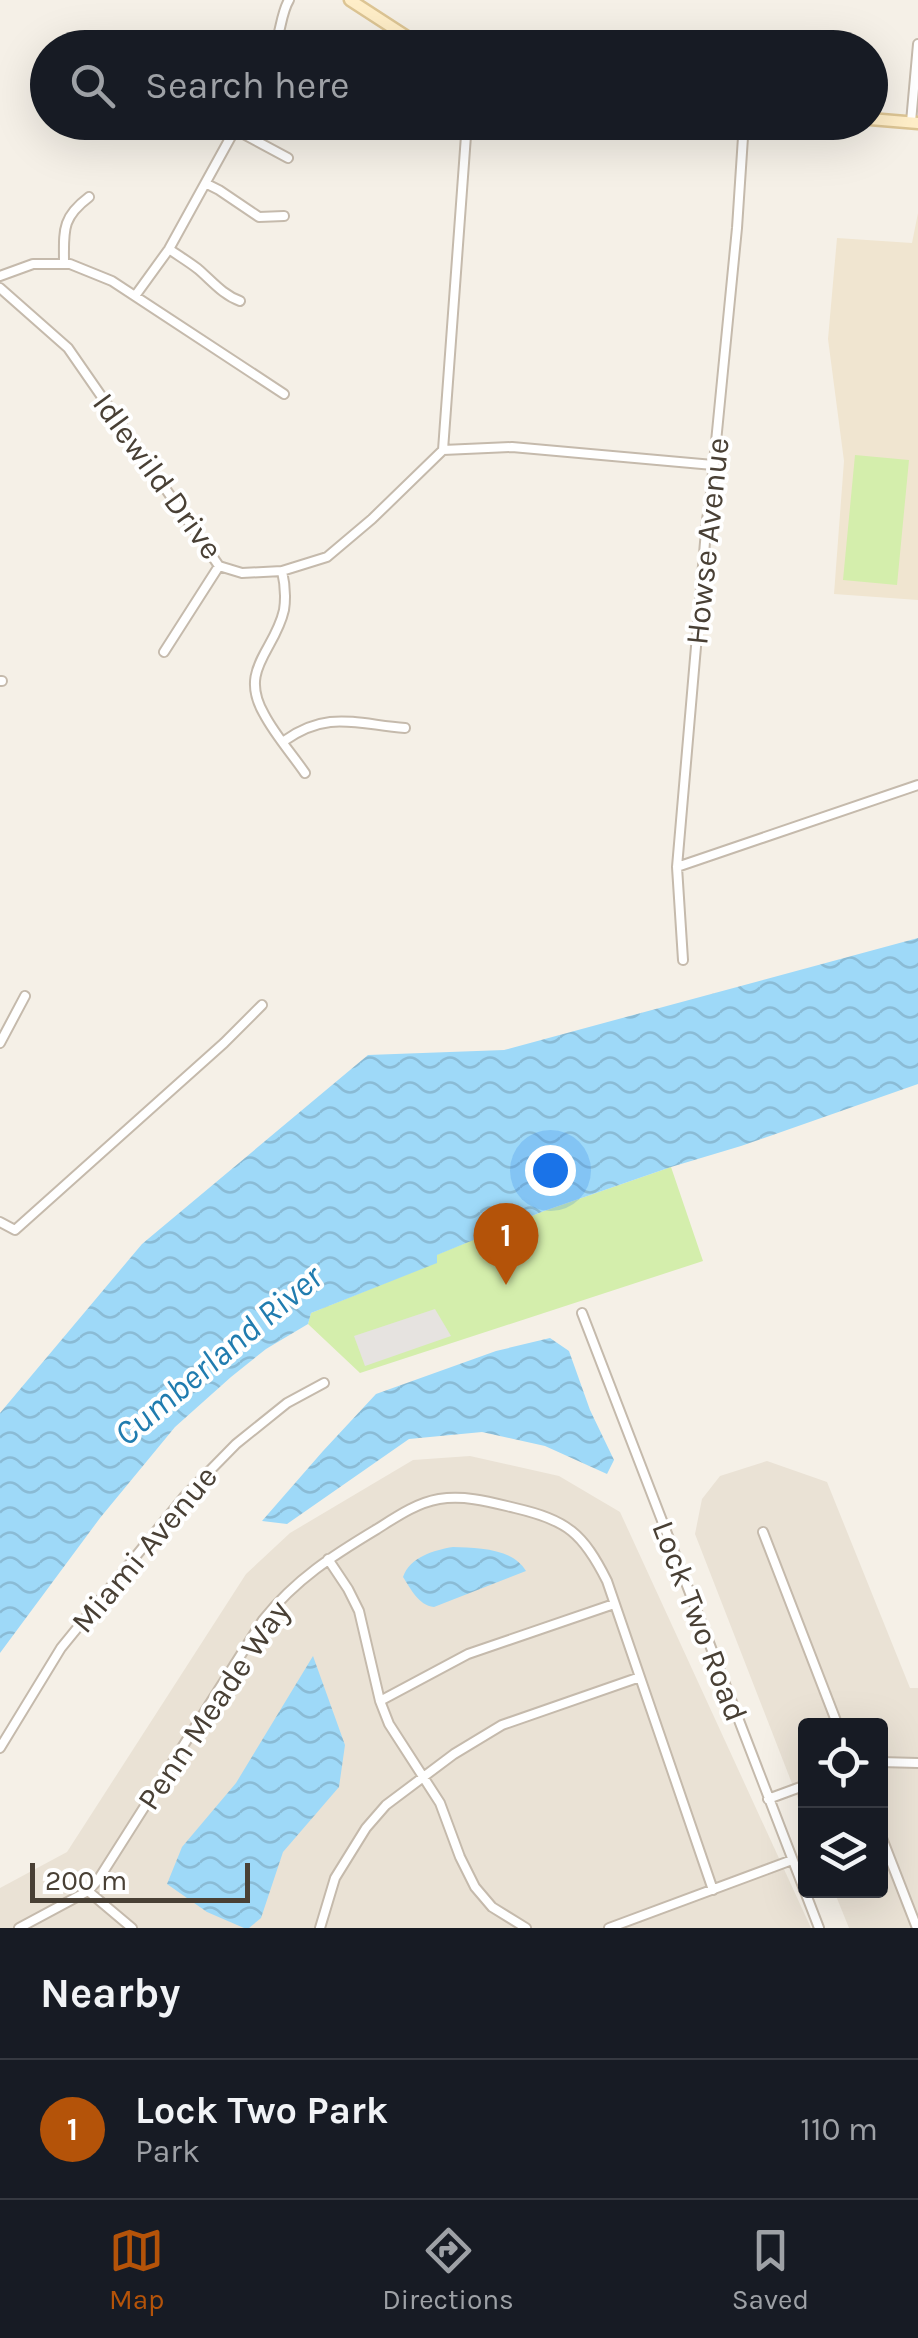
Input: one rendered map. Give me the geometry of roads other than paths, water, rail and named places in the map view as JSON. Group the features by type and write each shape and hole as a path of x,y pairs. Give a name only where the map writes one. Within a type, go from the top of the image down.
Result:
{"main road":[{"path":"350,0 396,30"},
{"path":"888,121 915,123"}],"street":[{"path":"280,30 289,0"},
{"path":"915,123 918,44"},
{"path":"135,296 170,248 230,140"},
{"path":"259,140 288,158"},
{"path":"465,140 439,453 512,447 713,465"},
{"name":"Howse Avenue","path":"683,960 676,867 743,140"},
{"path":"206,184 259,217 284,216"},
{"path":"64,264 64,227 72,209 89,197"},
{"path":"170,248 240,301"},
{"path":"0,276 33,264 70,264 112,281 284,394"},
{"name":"Idlewild Drive","path":"0,288 68,348 218,566 242,572 282,571 327,557 372,520 439,453"},
{"path":"164,652 218,566"},
{"path":"282,571 286,589 284,612 254,680 263,714 305,773"},
{"path":"284,741 302,728 328,722 405,728"},
{"path":"676,867 918,785"},
{"path":"0,1043 25,996"},
{"path":"0,1222 14,1229 262,1005"},
{"name":"Lock Two Road","path":"582,1313 819,1928"},
{"name":"Miami Avenue","path":"0,1748 61,1648 184,1497 236,1444 287,1403 324,1384"},
{"name":"Penn Meade Way","path":"19,1928 88,1891 98,1880 282,1596 328,1559 413,1507 467,1497 550,1516 576,1534 593,1554 607,1581 713,1890"},
{"path":"763,1532 835,1718"},
{"path":"328,1559 359,1611 380,1700 395,1735 440,1802 475,1887 492,1907 526,1928"},
{"path":"380,1700 468,1654 614,1604"},
{"path":"320,1928 335,1878 386,1804 454,1754 502,1725 640,1677"},
{"path":"888,1762 918,1763"},
{"path":"768,1799 798,1788"},
{"path":"888,1854 918,1928"},
{"path":"609,1928 792,1860"},
{"path":"88,1891 132,1928"}],"water":[{"name":"Cumberland River","path":"918,938 918,1084 544,1211 437,1255 437,1263 311,1313 308,1324 266,1349 175,1427 100,1518 0,1653 0,1413 142,1244 368,1055 504,1050"},
{"path":"550,1338 569,1351 590,1410 614,1460 607,1474 545,1446 482,1432 409,1439 287,1524 262,1521 376,1394 496,1351"},
{"path":"453,1547 504,1554 526,1571 428,1606 403,1577 417,1560"},
{"path":"313,1656 345,1745 339,1787 283,1852 261,1918 244,1928 207,1912 167,1884 182,1847 236,1783"}],"place":[{"name":"Lock Two Park","path":"506,1285"}]}
